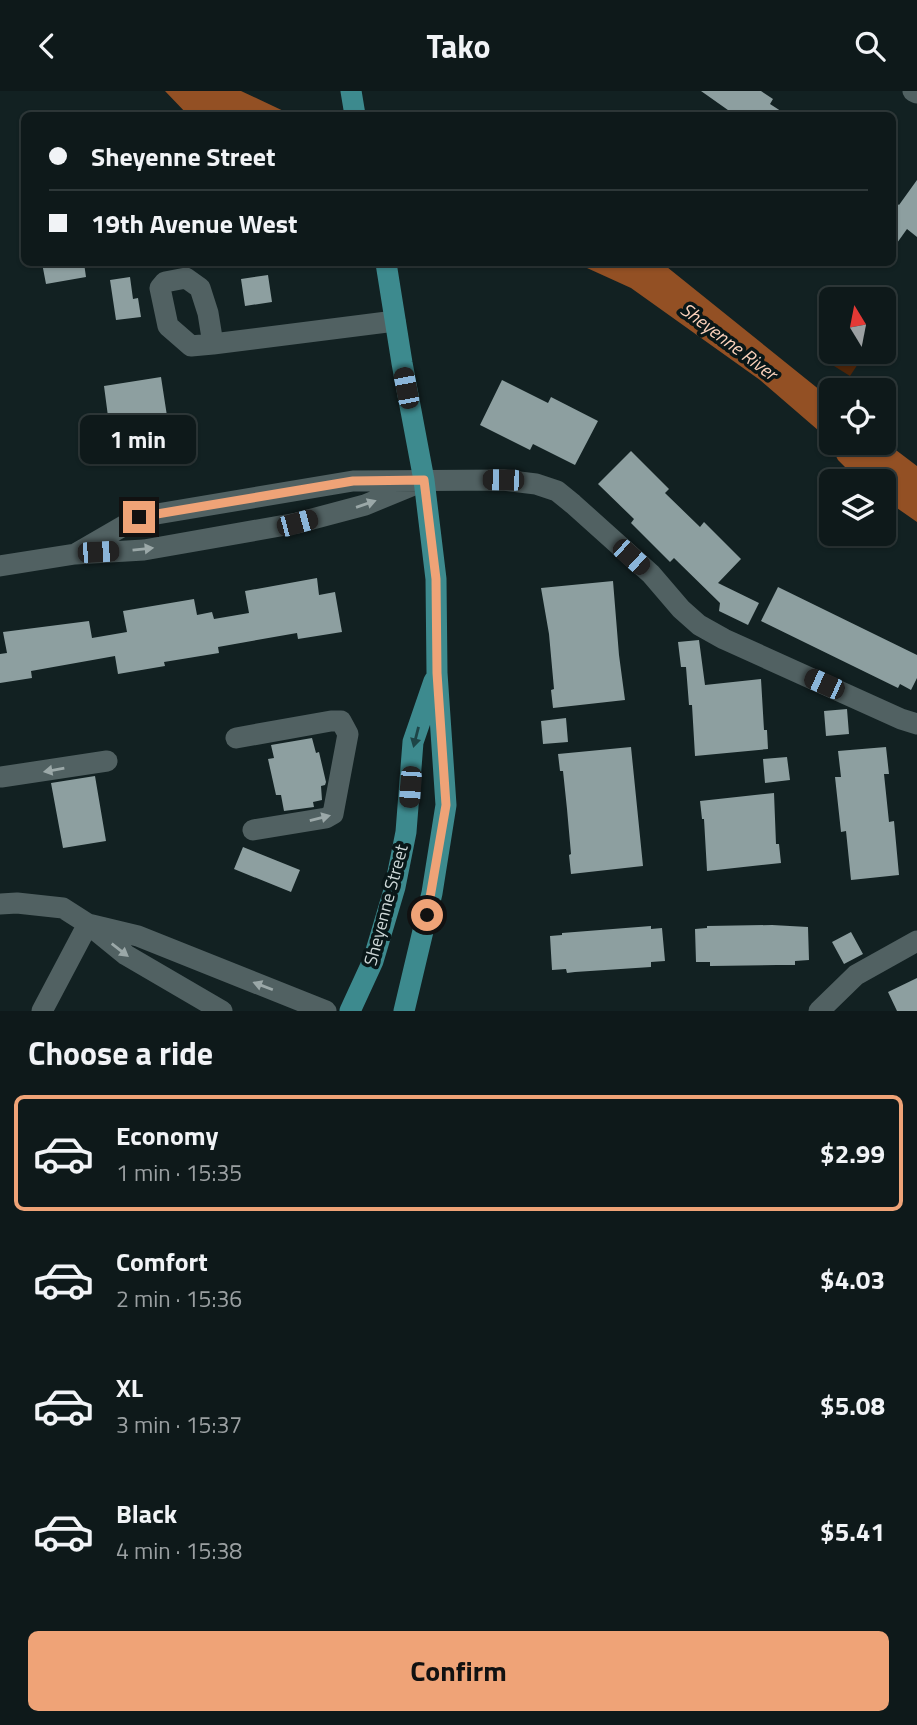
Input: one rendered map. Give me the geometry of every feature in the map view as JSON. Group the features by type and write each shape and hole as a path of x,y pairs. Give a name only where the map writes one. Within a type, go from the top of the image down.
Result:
{"main road":[{"path":"351,91 354,112"},
{"name":"Sheyenne Street","path":"386,266 424,480 436,579 437,673 446,805 432,893 404,1011"},
{"name":"Sheyenne Street","path":"350,1011 373,961 395,887 406,832 413,742 437,673"}],"street":[{"path":"213,344 395,321"},
{"path":"0,566 75,554 144,550 297,523 365,505 424,480"},
{"path":"75,554 139,517 353,481 503,480 536,484 557,491 651,574 681,609 699,625 786,667 917,724"},
{"path":"236,738 331,720 341,721 348,734 333,814 253,830"},
{"path":"1,777 107,761"},
{"path":"0,904 63,908 88,924 126,955 222,1011"},
{"path":"48,1009 88,924"},
{"path":"88,924 138,936 326,1011"},
{"path":"819,1011 856,975 917,940"}],"shaded area":[{"path":"831,364 858,364 850,376"}],"water":[{"path":"165,91 241,91 286,112 185,112"},
{"name":"Sheyenne River","path":"583,266 666,266 819,389 819,431 760,380 631,288"},
{"path":"896,450 917,466 917,522 896,507 896,469 847,469 835,455 896,455"}],"building":[{"path":"701,91 761,91 773,99 770,104 782,112 731,112"},
{"path":"917,180 917,237 907,229 896,244 896,203 899,205"},
{"path":"43,266 84,266 86,277 46,284"},
{"path":"268,275 272,302 245,306 241,279"},
{"path":"130,277 133,299 138,298 141,317 116,320 110,280"},
{"path":"161,377 167,416 109,424 104,386"},
{"path":"502,380 548,403 551,397 598,421 575,465 533,444 530,450 480,425"},
{"path":"631,451 669,489 665,493 700,527 704,522 741,559 718,583 759,603 748,625 719,611 720,603 674,558 670,562 631,523 634,519 598,484"},
{"path":"317,578 319,595 335,592 342,632 298,639 297,633 218,647 219,653 164,662 165,666 118,674 115,656 31,671 32,678 0,683 0,654 7,653 3,632 89,621 92,638 127,632 123,611 194,599 197,615 212,612 214,619 249,613 245,591"},
{"path":"613,581 625,700 553,708 549,634 541,588"},
{"path":"778,587 917,655 917,678 911,690 900,684 898,688 761,621"},
{"path":"699,640 705,685 761,679 768,749 695,756 692,705 689,705 686,667 681,667 678,642"},
{"path":"847,709 849,734 826,736 824,711"},
{"path":"566,718 568,742 543,744 541,721"},
{"path":"312,738 316,753 319,752 326,782 321,786 322,800 313,802 314,807 284,811 281,795 276,795 268,759 274,758 271,745"},
{"path":"631,747 643,866 571,874 563,771 560,771 558,754"},
{"path":"886,747 889,774 884,774 889,822 894,821 899,875 851,880 846,831 841,832 835,777 841,777 838,751"},
{"path":"787,757 790,780 765,783 763,759"},
{"path":"95,776 106,841 63,848 51,783"},
{"path":"774,793 776,844 779,844 781,863 707,871 704,819 700,801"},
{"path":"243,847 300,870 291,892 234,869"},
{"path":"651,926 651,929 662,928 665,961 651,962 651,967 567,973 566,969 552,970 550,936"},
{"path":"707,926 808,927 809,960 795,961 795,965 710,966 710,962 696,962 695,929"},
{"path":"851,932 863,954 844,964 832,942"},
{"path":"917,978 917,1011 897,1011 888,992"}],"route":[{"path":"139,517 353,481 424,480 436,579 437,673 446,805 427,915"}]}
